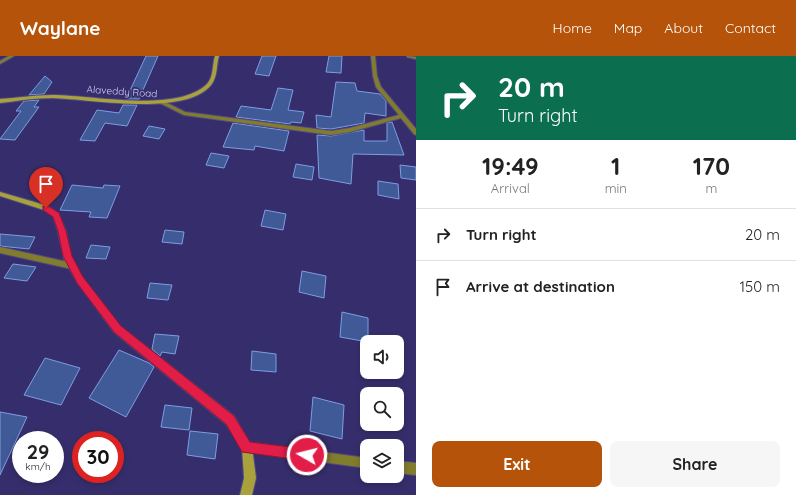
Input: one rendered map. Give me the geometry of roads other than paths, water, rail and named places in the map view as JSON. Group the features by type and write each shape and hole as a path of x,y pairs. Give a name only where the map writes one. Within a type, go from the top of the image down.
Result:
{"street":[{"path":"0,63 12,56"},
{"name":"Alaveddy Road","path":"0,101 50,96 163,103 190,96 209,85 213,78 217,56"},
{"path":"373,56 375,76 379,87 416,133"},
{"path":"408,56 416,58"},
{"path":"163,103 184,113 331,133 350,130 403,116"},
{"path":"0,194 46,208 56,215 62,231 67,256 72,266 80,280 117,329 230,420 247,447 250,478 246,495"},
{"path":"0,250 72,266"},
{"path":"247,447 360,462"},
{"path":"404,468 416,469"}]}
